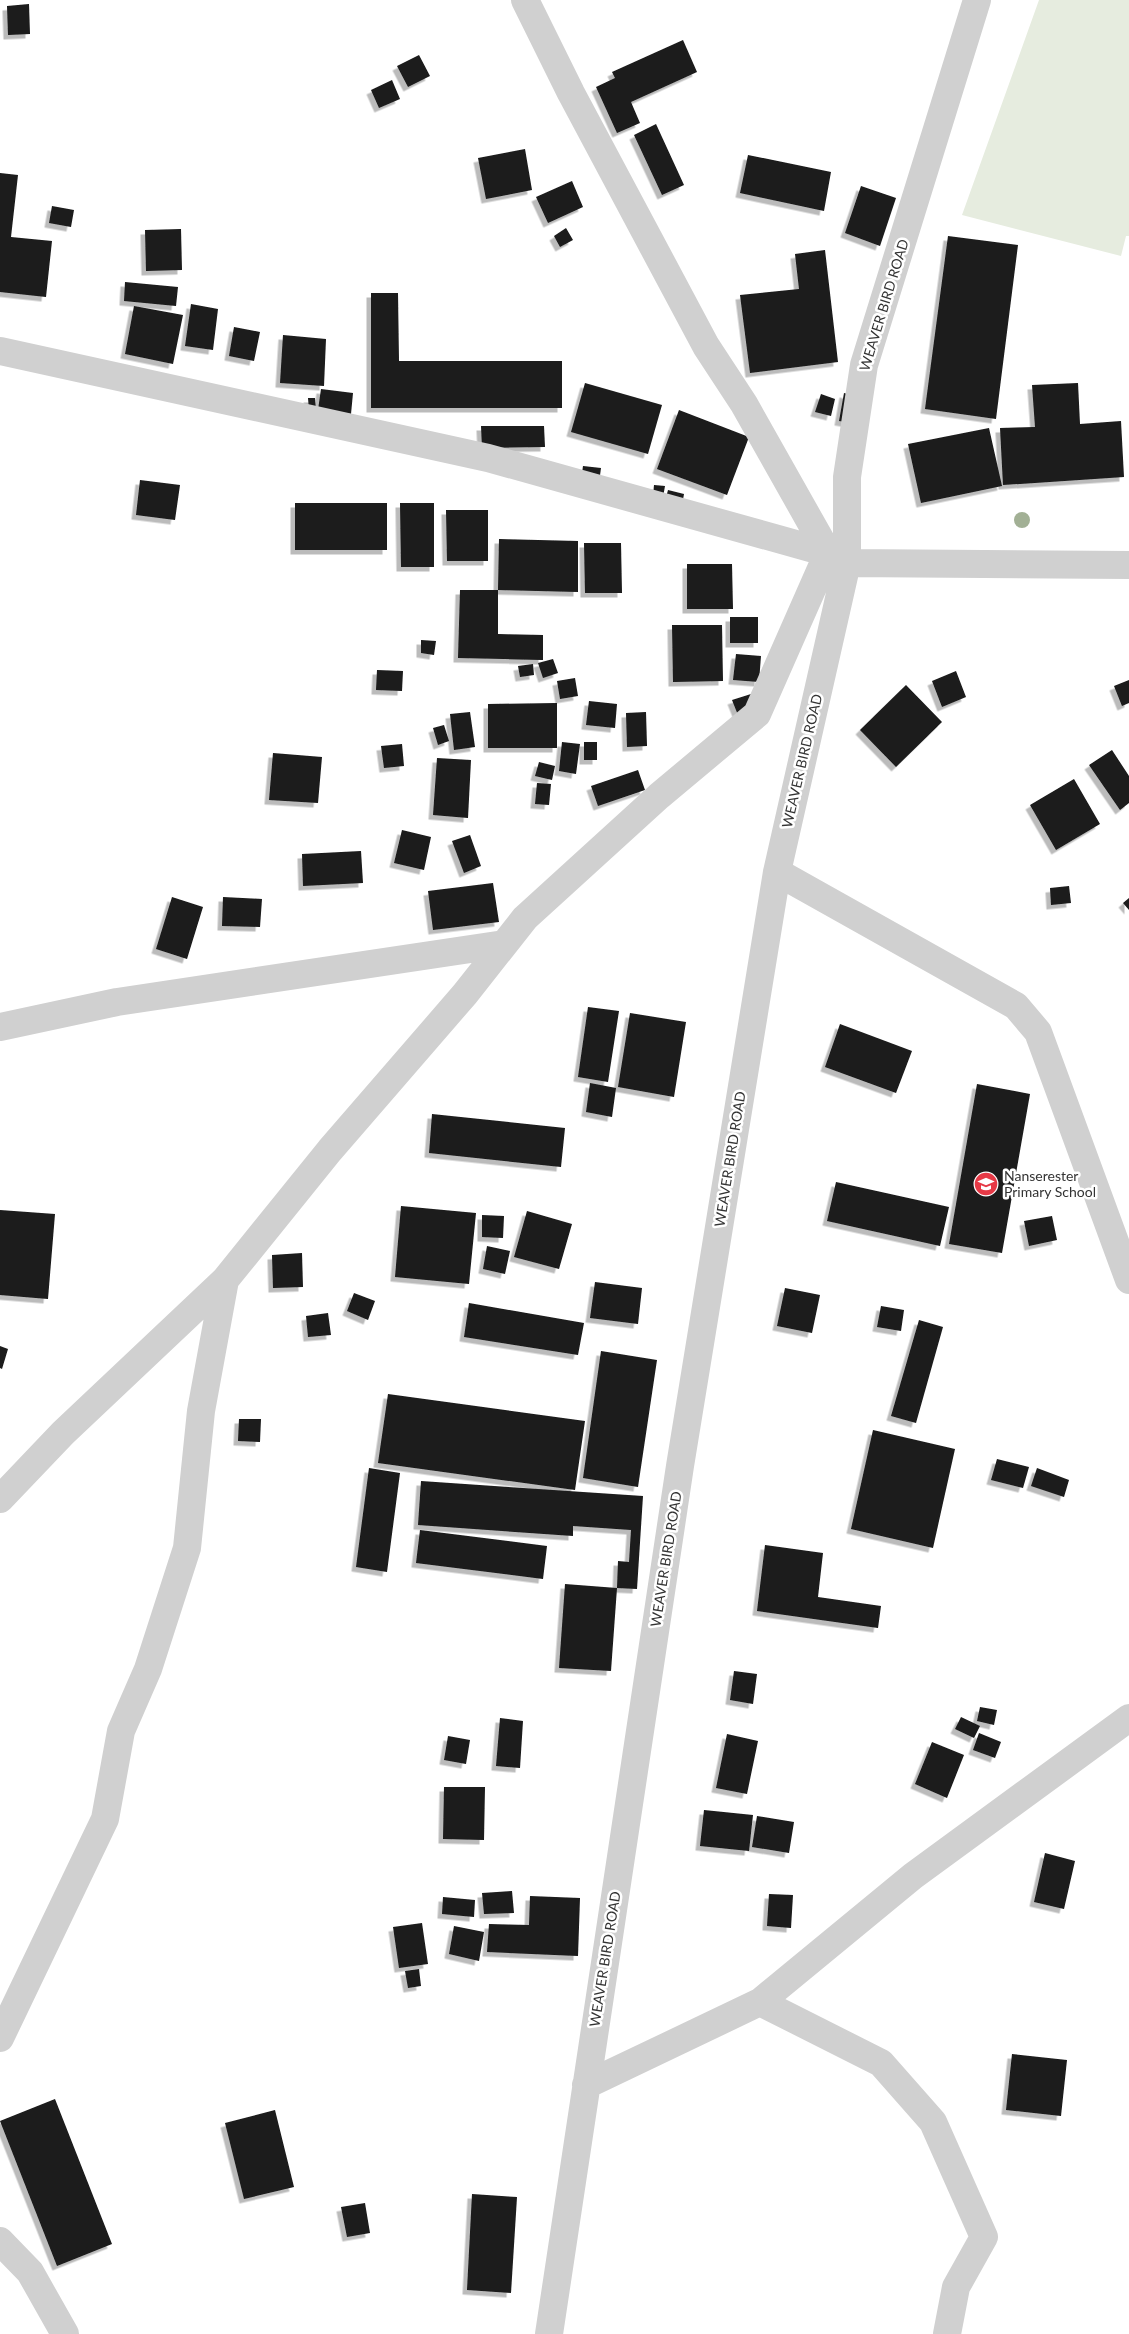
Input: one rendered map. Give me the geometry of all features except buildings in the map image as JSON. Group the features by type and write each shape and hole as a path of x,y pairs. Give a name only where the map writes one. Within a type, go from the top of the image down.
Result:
{"street":[{"path":"525,0 571,93 706,346 744,404 837,558"},
{"name":"WEAVER BIRD ROAD","path":"549,2334 680,1466 777,872 837,558 864,366 977,0"},
{"path":"0,351 488,458 837,558 1129,565"},
{"path":"0,1499 62,1433 225,1280 330,1150 465,994 525,918 659,796 757,714 837,558"},
{"path":"777,872 1016,1006 1038,1032 1129,1280"},
{"path":"0,1027 117,1002 504,944"},
{"path":"0,2038 104,1818 121,1731 148,1669 187,1548 202,1411 225,1280"},
{"path":"586,2085 760,2002 913,1876 1129,1718"},
{"path":"760,2002 881,2063 933,2122 984,2237 956,2288 947,2334"},
{"path":"0,2241 30,2272 65,2334"}],"shaded area":[{"path":"1039,0 1129,0 1129,236 1126,236 1121,256 962,215"}],"place":[{"name":"Nanserester Primary School","path":"986,1184"}]}
